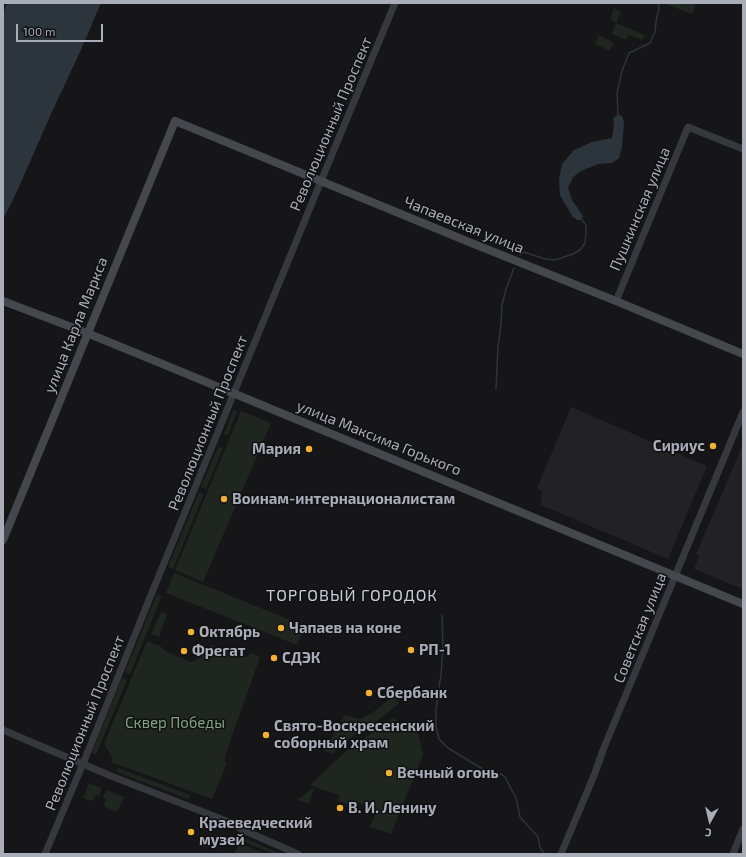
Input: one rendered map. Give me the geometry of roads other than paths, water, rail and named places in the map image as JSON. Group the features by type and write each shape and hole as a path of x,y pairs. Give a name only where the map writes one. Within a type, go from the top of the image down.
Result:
{"main road":[{"name":"Чапаевская улица","path":"175,121 743,354"},
{"name":"улица Карла Маркса","path":"3,540 175,121"},
{"name":"улица Максима Горького","path":"3,301 87,333 743,604"}],"street":[{"name":"Революционный Проспект","path":"45,854 395,3"},
{"name":"Пушкинская улица","path":"616,301 688,127 743,149"},
{"name":"Советская улица","path":"561,854 743,412"},
{"path":"3,730 82,764 229,822 243,830 298,854"},
{"path":"733,854 743,829"}],"waterway":[{"path":"618,116 617,93 622,71 629,53 650,43 655,32 659,8 658,3"},
{"path":"520,255 524,252 545,259 555,260 580,250 585,243 586,233 586,225 581,219"},
{"path":"496,389 502,305 514,268"},
{"path":"439,687 443,647 442,615"},
{"path":"438,697 436,726 439,739 448,748 491,774 496,776 501,774 505,777 516,798 520,817 538,837 543,854"}],"place":[{"name":"Сириус","path":"713,446"},
{"name":"Мария","path":"309,449"},
{"name":"Воинам-интернационалистам","path":"224,499"},
{"name":"Чапаев на коне","path":"281,628"},
{"name":"Октябрь","path":"191,632"},
{"name":"РП-1","path":"411,650"},
{"name":"Фрегат","path":"184,651"},
{"name":"СДЭК","path":"274,658"},
{"name":"Сбербанк","path":"369,693"},
{"name":"Свято-Воскресенский соборный храм","path":"266,735"},
{"name":"Вечный огонь","path":"389,773"},
{"name":"В. И. Ленину","path":"340,808"},
{"name":"Краеведческий музей","path":"191,832"}],"district":[{"name":"ТОРГОВЫЙ ГОРОДОК","path":"352,596"}],"park label":[{"name":"Сквер Победы","path":"175,723"}]}
